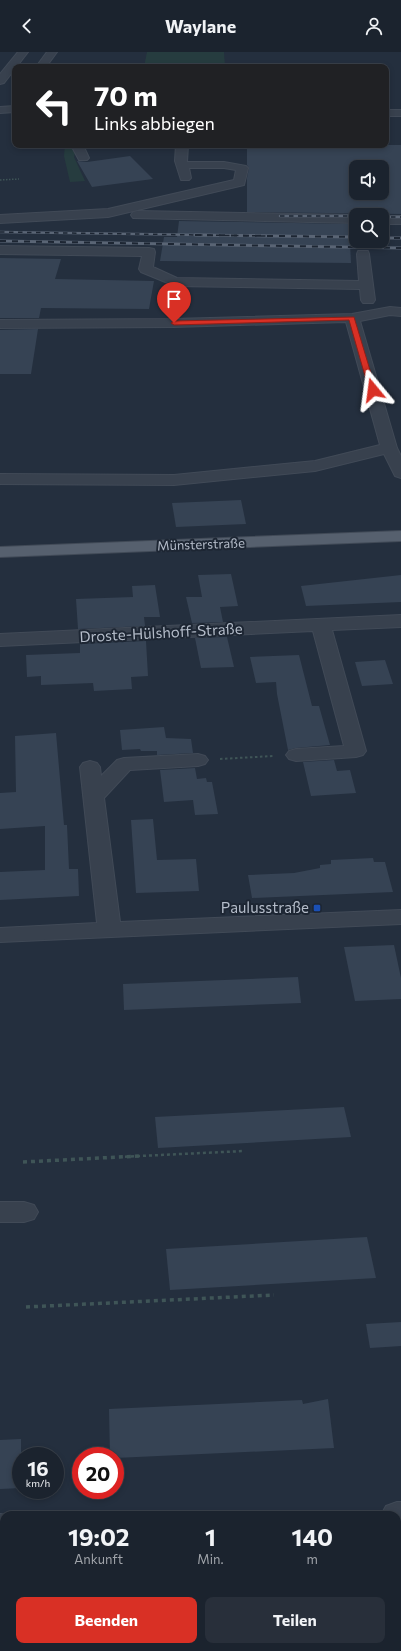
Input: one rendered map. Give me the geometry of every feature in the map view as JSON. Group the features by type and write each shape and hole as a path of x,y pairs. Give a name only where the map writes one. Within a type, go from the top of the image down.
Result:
{"main road":[{"name":"Münsterstraße","path":"0,552 401,536"}],"street":[{"path":"13,64 23,52"},
{"path":"43,64 52,52"},
{"path":"0,81 12,66"},
{"path":"389,103 401,103"},
{"path":"0,110 12,109"},
{"path":"389,113 401,113"},
{"path":"78,148 83,158"},
{"path":"182,148 181,161 188,195"},
{"path":"108,213 240,182 242,168 224,165 183,165"},
{"path":"0,219 108,213 349,219"},
{"path":"389,220 401,220"},
{"path":"0,250 149,252 146,269 175,282 366,285"},
{"path":"363,254 369,315"},
{"path":"0,324 174,323 352,318 390,311 401,312"},
{"path":"352,318 389,448 401,473"},
{"path":"0,479 174,480 314,466 389,448"},
{"name":"Droste-Hülshoff-Straße","path":"0,640 401,621"},
{"path":"296,755 356,751 321,625"},
{"path":"93,798 124,764 198,760"},
{"path":"90,767 109,930"},
{"path":"0,935 401,917"}],"path":[{"path":"0,180 19,179"},
{"path":"198,760 296,755"},
{"path":"23,1162 244,1151"},
{"path":"26,1307 274,1295"}],"green space":[{"path":"147,52 224,52 225,64 145,64"},
{"path":"65,148 75,148 74,157 85,181 70,182 64,156"}],"building":[{"path":"389,145 401,145 401,214 389,214 389,208 349,208 349,213 247,212 247,178 249,168 247,165 247,148 389,148"},
{"path":"130,156 153,179 92,187 77,161 87,162"},
{"path":"179,221 349,224 349,248 350,248 351,263 160,261 164,237 177,237"},
{"path":"0,258 61,259 55,279 154,281 149,309 41,308 39,318 0,318"},
{"path":"38,329 31,374 0,374 0,330"},
{"path":"241,500 246,524 176,527 172,503"},
{"path":"231,574 238,606 220,607 223,622 192,623 186,597 202,597 198,575"},
{"path":"401,575 401,602 306,606 301,586"},
{"path":"155,585 160,617 144,617 145,626 78,629 76,599 133,597 132,586"},
{"path":"227,637 234,667 201,668 195,638"},
{"path":"146,641 148,676 131,677 132,689 94,691 93,683 41,685 41,676 27,677 26,655 80,653 80,644"},
{"path":"299,655 312,706 319,706 330,745 288,750 276,682 256,683 250,657"},
{"path":"385,660 393,684 362,686 355,662"},
{"path":"164,727 166,738 191,739 193,753 157,755 157,751 141,751 140,749 122,750 120,730"},
{"path":"56,733 64,825 67,825 69,869 78,869 79,896 0,900 0,872 45,870 45,826 0,829 0,793 16,792 15,736"},
{"path":"334,760 337,771 350,770 356,793 311,796 303,762"},
{"path":"195,768 197,779 206,778 207,782 212,782 218,814 195,815 193,800 164,802 160,770"},
{"path":"153,819 157,860 196,859 199,891 136,893 131,820"},
{"path":"373,858 374,862 385,862 393,892 252,898 248,875 294,873 320,868 320,865 331,864 331,860"},
{"path":"394,945 401,978 401,999 355,1001 344,947"},
{"path":"298,977 301,1003 124,1010 123,984"},
{"path":"344,1107 351,1137 158,1148 155,1117"},
{"path":"367,1237 376,1278 170,1290 166,1249"},
{"path":"401,1322 401,1346 370,1348 366,1324"},
{"path":"328,1399 334,1448 124,1458 124,1447 110,1447 109,1409 302,1400 303,1404"},
{"path":"21,1439 21,1447 12,1447 12,1488 0,1489 0,1440"}],"railway":[{"path":"280,216 349,216"},
{"path":"389,217 401,217"},
{"path":"0,232 221,235"},
{"path":"195,235 221,235"},
{"path":"221,235 349,237"},
{"path":"221,235 266,236"},
{"path":"389,238 401,238"},
{"path":"0,241 401,248"}],"place":[{"name":"Paulusstraße","path":"317,908"}],"route":[{"path":"174,323 352,318 373,390"}]}
